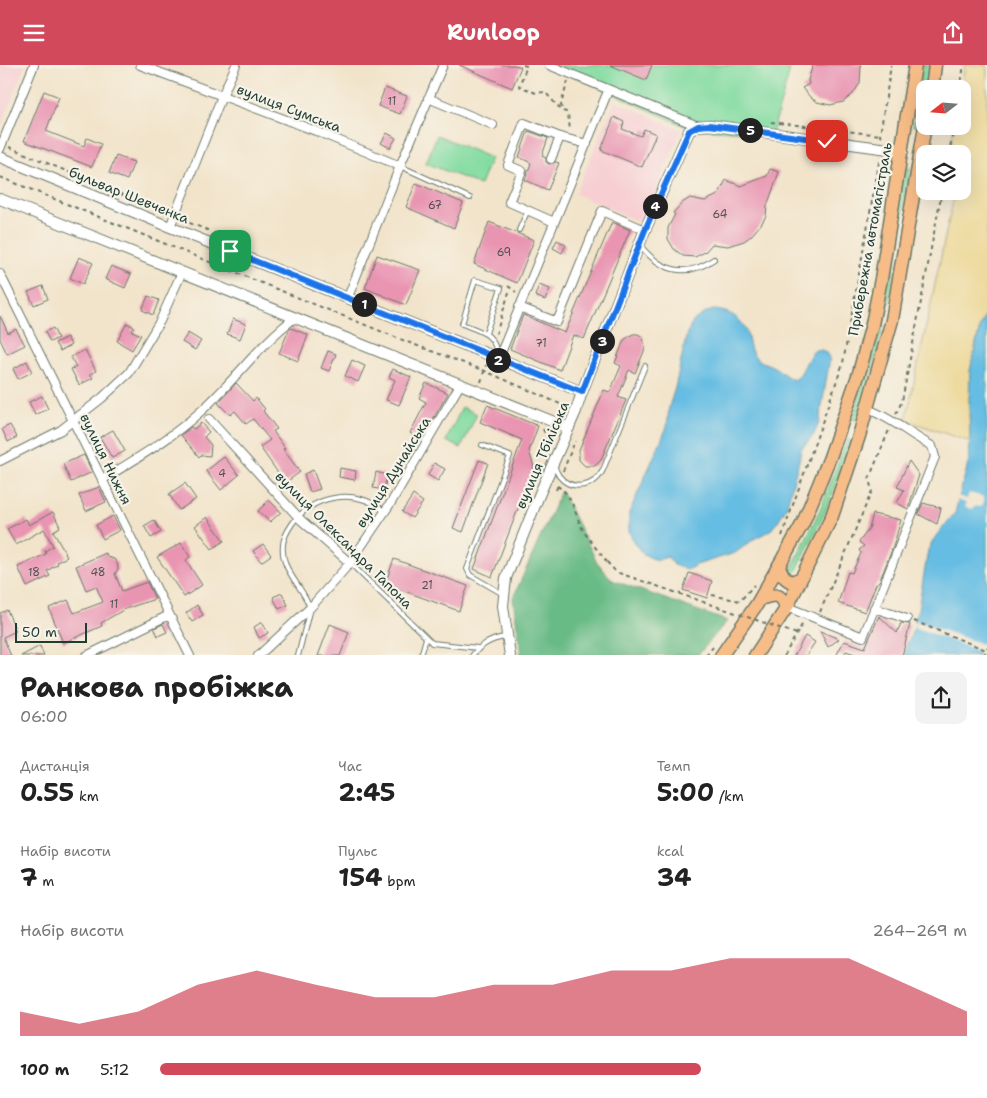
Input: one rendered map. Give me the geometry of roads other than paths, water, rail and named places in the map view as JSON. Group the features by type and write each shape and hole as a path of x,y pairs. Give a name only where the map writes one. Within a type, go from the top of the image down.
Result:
{"main road":[{"path":"934,80 936,65"},
{"name":"Прибережна автомагістраль","path":"721,655 760,599 803,523 859,373 881,279 903,151 912,66"},
{"path":"903,151 916,152"},
{"path":"755,655 786,608 832,515 855,448 892,321 916,182"},
{"path":"846,410 852,423 856,423 865,415"},
{"path":"834,443 849,438 853,440 855,448"},
{"path":"779,567 783,577 787,580 792,582 801,578"},
{"path":"760,599 770,595 777,595 784,601 786,608"}],"street":[{"path":"1,147 34,65"},
{"name":"вулиця Сумська","path":"140,65 316,131 400,166"},
{"path":"170,227 236,65"},
{"path":"348,297 400,166 443,65"},
{"path":"548,65 560,67 693,129 709,125 903,151"},
{"path":"498,360 608,91"},
{"path":"428,98 493,125"},
{"path":"554,222 509,202 522,171 508,165 524,123 560,137 586,144"},
{"name":"вулиця Тбіліська","path":"510,655 503,595 506,578 576,411 645,230 693,129"},
{"path":"551,159 560,137"},
{"name":"бульвар Шевченка","path":"0,157 348,297 498,360 582,392"},
{"path":"0,199 569,428"},
{"path":"519,307 557,323 602,211 645,230"},
{"path":"0,461 73,421 129,373 160,321 182,272"},
{"name":"вулиця Нижня","path":"0,274 2,283 190,655"},
{"path":"102,480 170,439 202,411 279,330 296,317"},
{"name":"вулиця Дунайська","path":"258,655 310,608 350,563 384,511 461,383"},
{"path":"786,608 863,637 935,457 932,446 919,440 882,415 865,415"},
{"name":"вулиця Олександра Гапона","path":"209,419 298,517 350,563"},
{"path":"874,608 907,619"},
{"path":"86,655 169,615"}],"lane":[{"path":"400,166 470,198"},
{"path":"519,230 528,210"},
{"path":"640,244 652,259 675,269 691,270 714,259"},
{"path":"486,333 501,288 475,280 462,324 486,333 496,347 498,360"},
{"path":"553,464 560,477 575,485 586,485 597,480 604,470 645,366"},
{"path":"482,445 510,456 467,569 470,575 503,595"},
{"path":"298,655 310,608 292,579 285,562 282,545 286,536 298,517 310,506 338,497 367,501 384,511"},
{"name":"вулиця Олександра Гапона","path":"350,563 432,643 478,648"},
{"path":"472,655 478,648 492,640 508,636"},
{"path":"421,655 426,638"}],"water":[{"path":"714,310 726,312 736,317 744,326 751,349 756,358 774,367 791,379 794,380 798,377 808,359 816,350 826,353 829,357 829,363 819,423 813,436 801,449 786,508 778,521 770,531 757,537 735,553 696,565 687,570 674,565 668,557 656,560 643,554 634,543 629,531 629,513 667,427 669,407 687,333 694,320"},
{"path":"987,313 987,655 905,655 907,644 917,621 914,621 918,610 928,550 936,536 955,513 969,460 970,371 980,326"}]}
